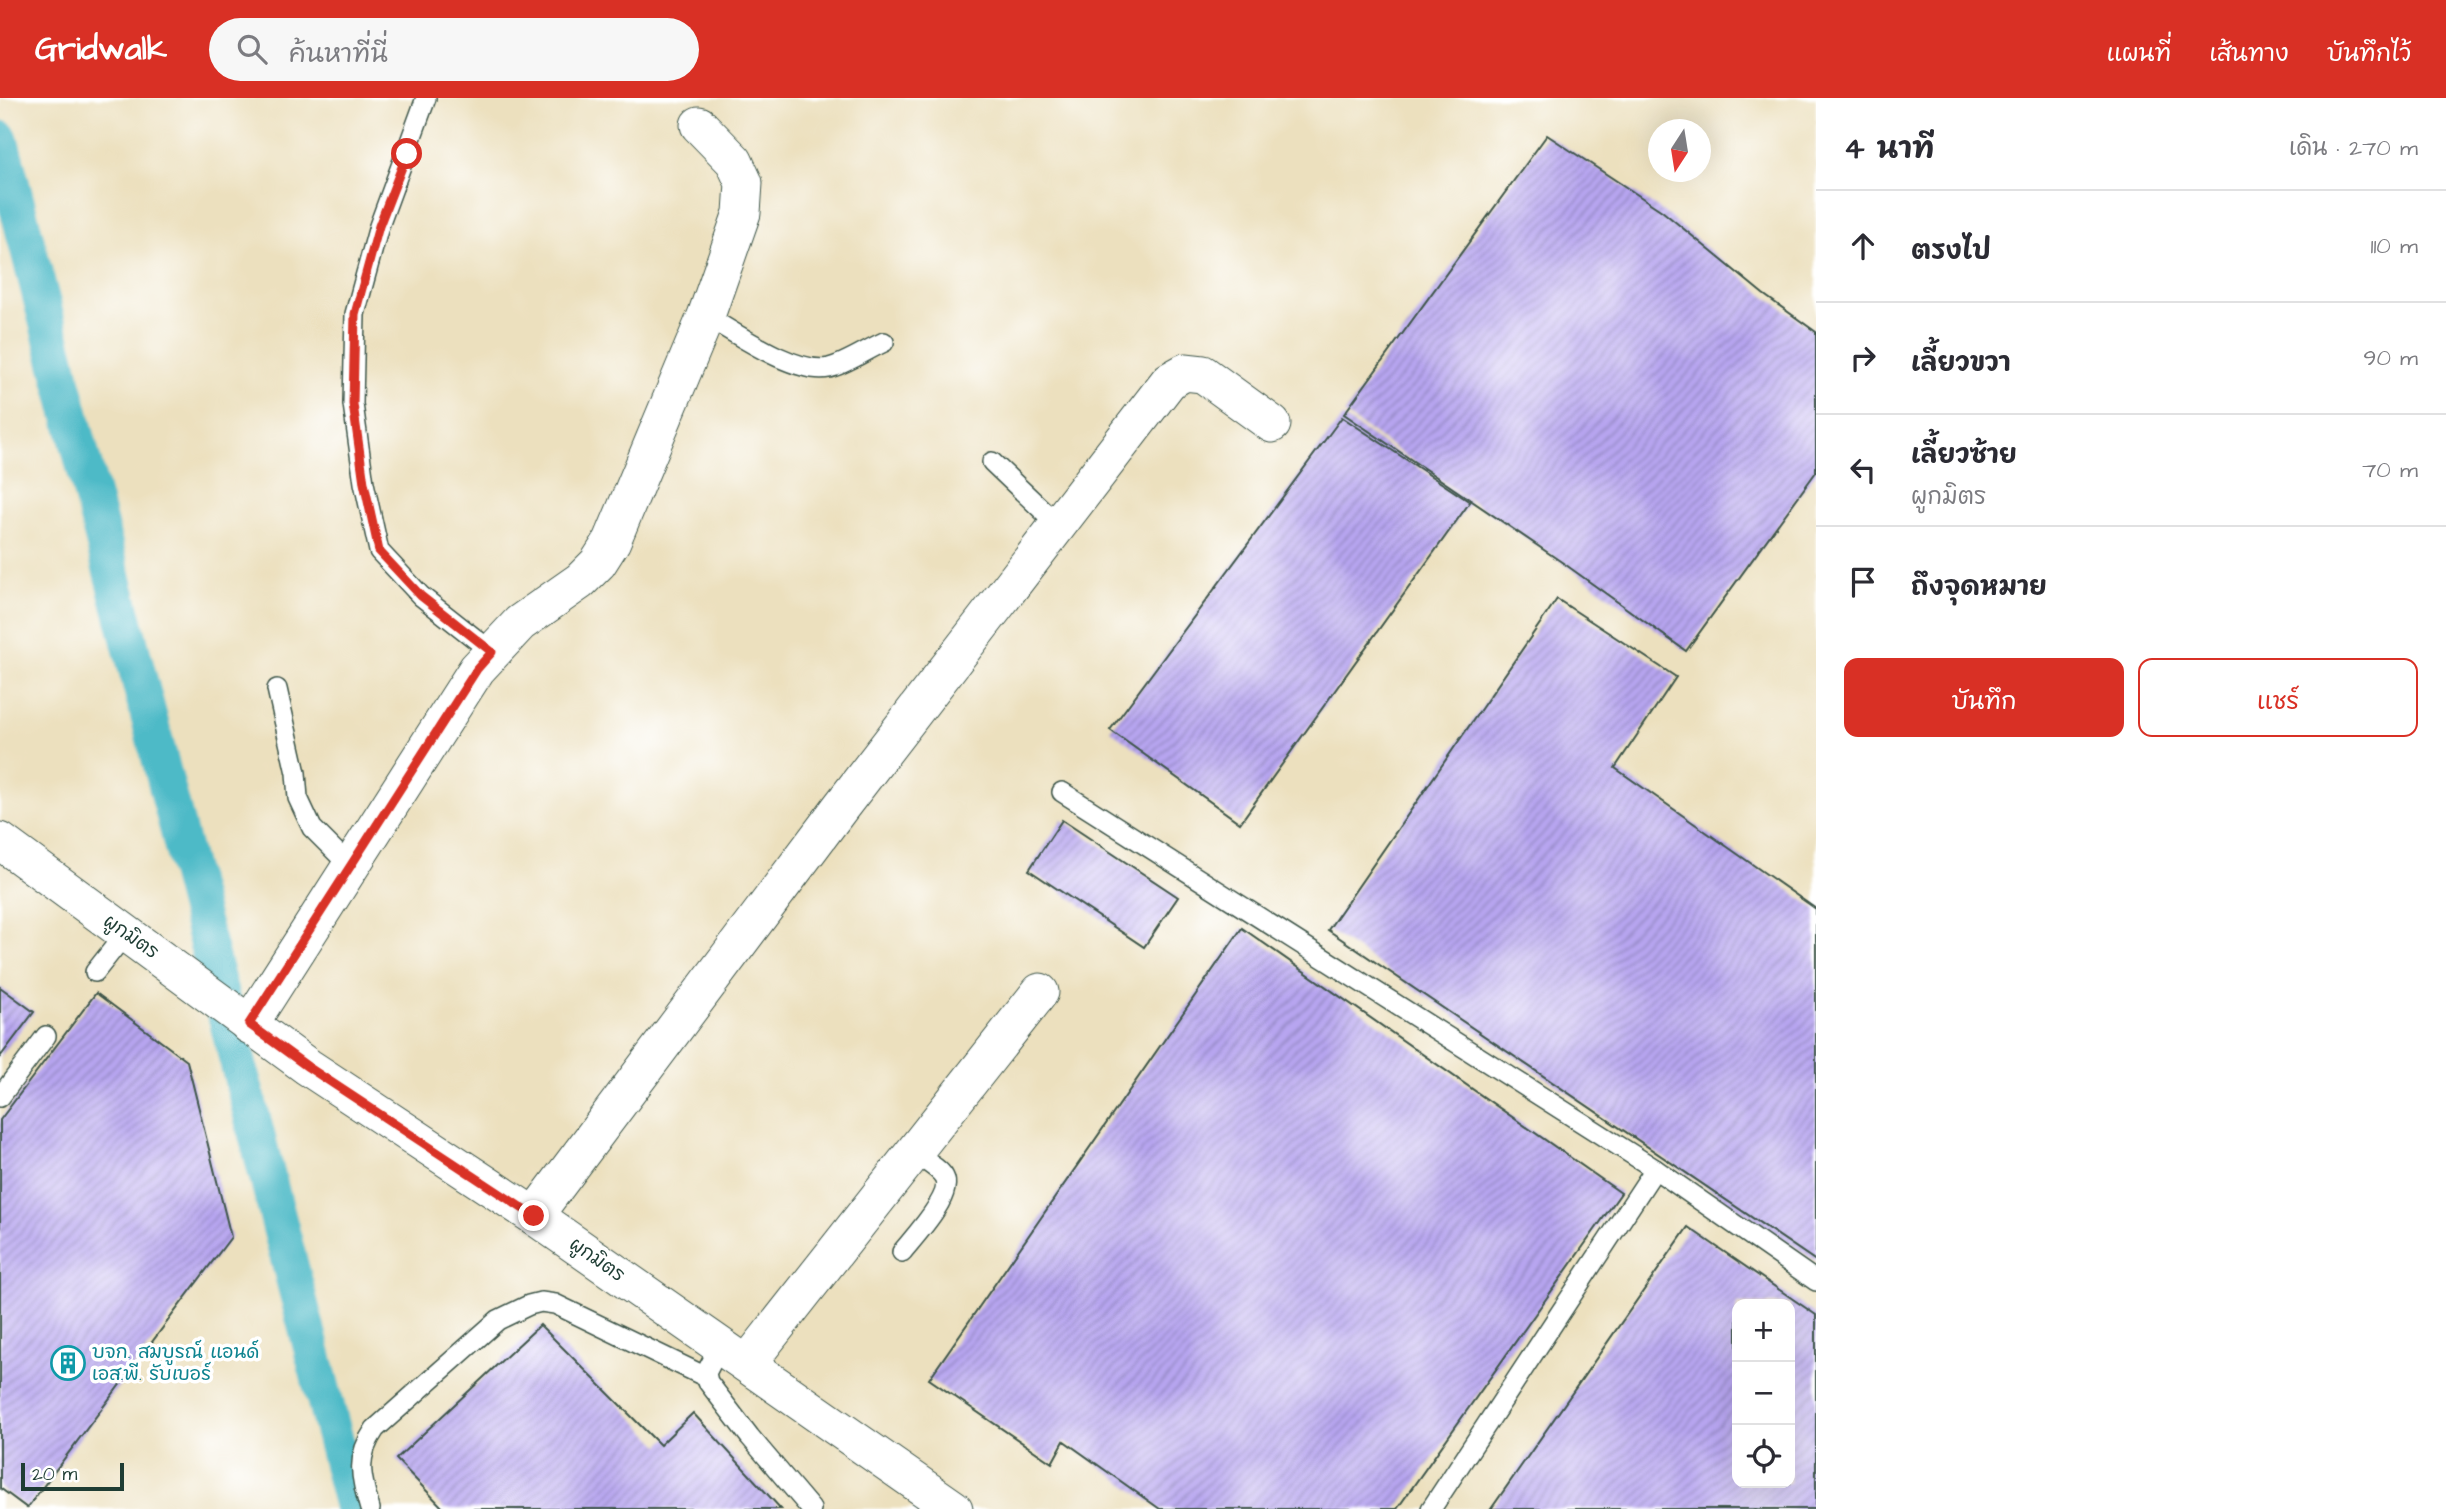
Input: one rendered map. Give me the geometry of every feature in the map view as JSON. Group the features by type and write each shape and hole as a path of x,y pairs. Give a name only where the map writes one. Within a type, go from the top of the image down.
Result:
{"street":[{"path":"243,1020 351,866 477,669 520,623 580,581 598,563 612,541 705,316 742,213 744,183 734,161 699,125"},
{"path":"534,1216 849,797 1169,380 1185,372 1203,374 1272,424"},
{"name":"ผูกมิตร","path":"0,841 308,1067 534,1216 724,1362 954,1509"},
{"path":"724,1362 914,1153 1040,992"}],"lane":[{"path":"426,98 379,226 355,314 353,404 364,483 379,551 421,596 492,652"},
{"path":"705,316 791,363 808,368 830,368 884,342"},
{"path":"992,462 1058,525"},
{"path":"277,689 296,773 298,798 312,828 351,866"},
{"path":"1062,792 1655,1169 1816,1281"},
{"path":"95,972 125,934"},
{"path":"0,1097 46,1036"},
{"path":"902,1252 944,1197 947,1185 943,1175 914,1153"},
{"path":"1431,1509 1655,1169"},
{"path":"370,1509 360,1475 363,1452 375,1429 498,1320 541,1302 555,1304 724,1362 750,1437 811,1509"}],"building":[{"path":"1547,135 1662,211 1763,294 1816,332 1816,472 1686,651 1566,565 1344,414"},
{"path":"1342,417 1470,502 1240,823 1110,730"},
{"path":"1557,599 1676,677 1615,768 1816,909 1816,1261 1328,930"},
{"path":"1062,820 1178,897 1144,947 1029,870"},
{"path":"1242,928 1621,1193 1397,1509 1160,1509 1064,1441 1052,1463 929,1379"},
{"path":"0,987 34,1012 0,1057"},
{"name":"บจก. สมบูรณ์ แอนด์ เอส.พี. รับเบอร์","path":"96,993 187,1061 231,1237 27,1508 0,1488 0,1120"},
{"path":"1688,1227 1793,1299 1732,1299 1732,1488 1795,1488 1795,1301 1816,1315 1816,1509 1491,1509"},
{"path":"540,1325 660,1445 693,1413 781,1509 444,1509 396,1459"}],"waterway":[{"path":"0,139 353,1509"}],"place":[{"name":"บจก. สมบูรณ์ แอนด์ เอส.พี. รับเบอร์","path":"68,1363"}],"route":[{"path":"407,154 379,226 355,314 353,404 364,483 379,551 421,596 492,652 477,669 249,1024 308,1067 534,1216"}]}
